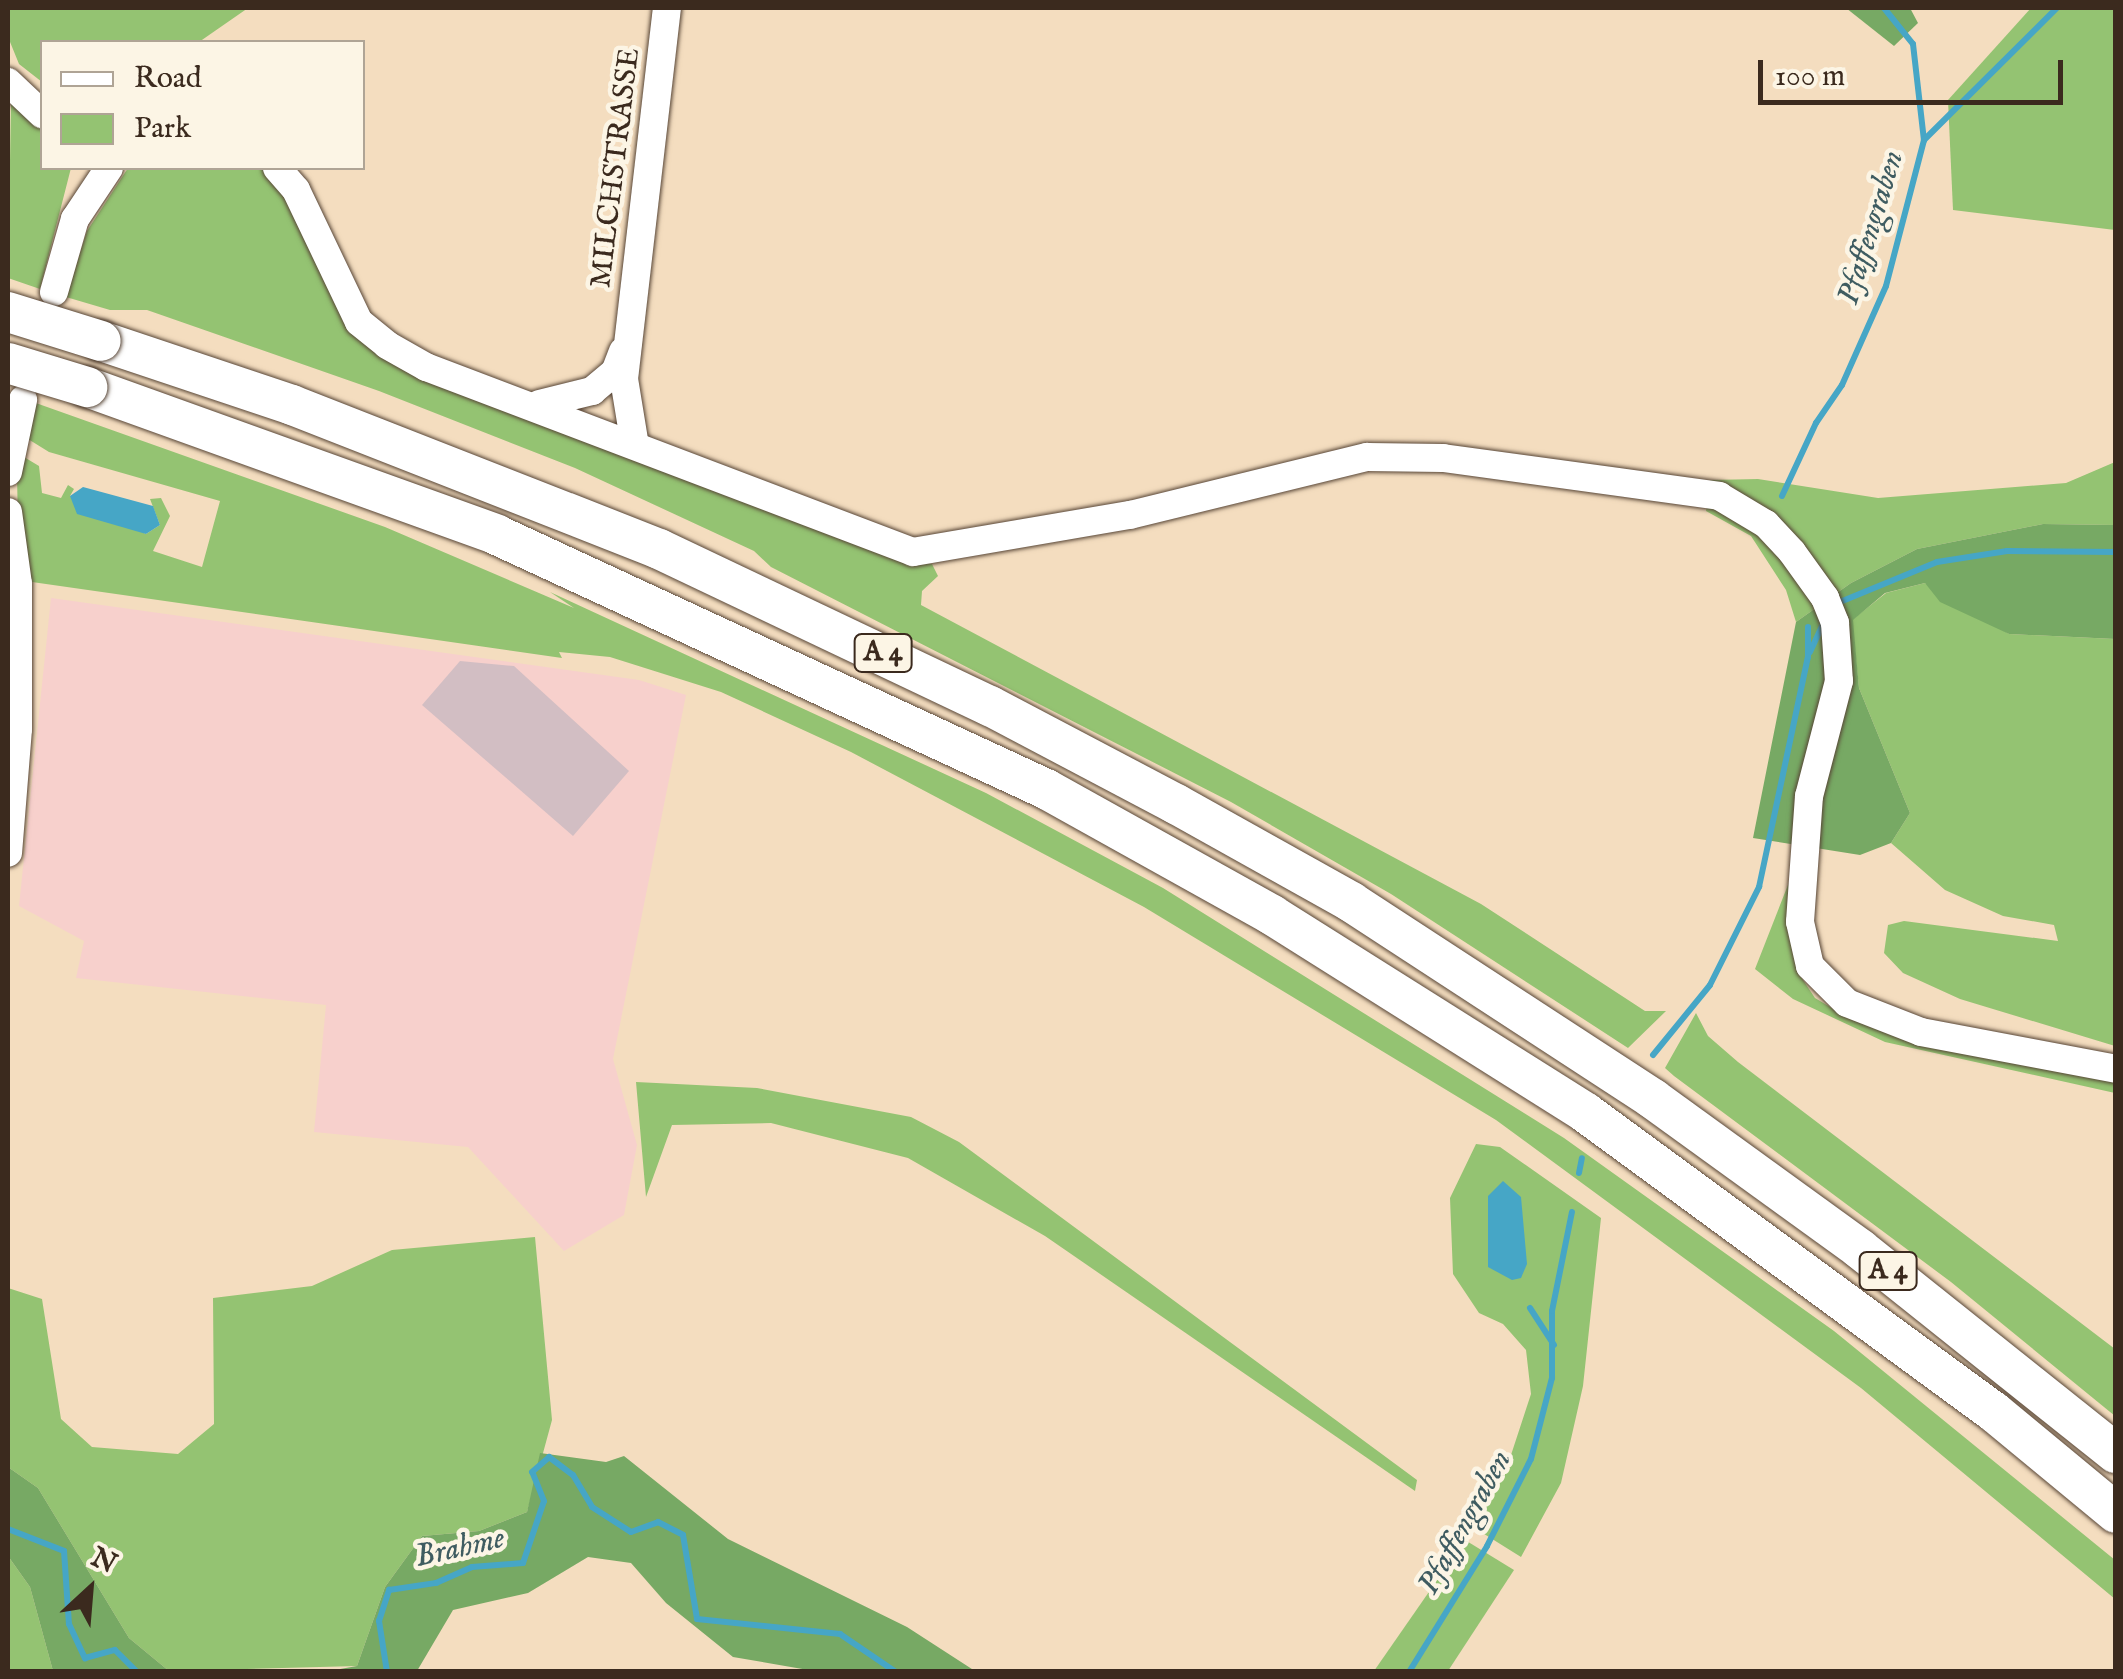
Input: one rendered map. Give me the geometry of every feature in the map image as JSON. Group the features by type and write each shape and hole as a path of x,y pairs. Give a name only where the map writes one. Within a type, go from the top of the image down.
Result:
{"highway":[{"name":"A 4","path":"8,312 101,340 505,486 808,617 990,706 1352,902 1613,1072 1860,1249 2116,1453"},
{"name":"A 4","path":"8,363 86,387 497,535 904,720 1046,790 1272,915 1586,1113 1994,1412 2116,1513"}],"street":[{"name":"MILCHSTRASSE","path":"634,440 624,402 629,336 667,8"},
{"path":"8,82 40,112"},
{"path":"54,292 75,219 105,170"},
{"path":"279,170 296,190 359,322 426,367 634,440 809,517 913,552 1130,515 1367,457 1443,458 1719,496 1766,524 1792,552 1826,598 1835,623 1839,681 1808,796 1800,922 1810,966 1847,1003 1921,1032 2116,1069"},
{"name":"MILCHSTRASSE","path":"534,405 560,404 592,390 614,372 629,336"},
{"path":"8,472 22,400"},
{"path":"8,512 18,584 18,711 8,853"}],"shaded area":[{"path":"51,598 639,680 686,695 613,1059 637,1145 624,1215 564,1251 468,1147 314,1132 326,1005 76,978 84,941 19,906"},
{"path":"460,661 514,666 629,771 573,836 422,705"}],"green space":[{"path":"8,8 248,8 202,40 40,40 40,80 19,64 8,37"},
{"path":"1846,8 1910,8 1918,23 1894,46"},
{"path":"2031,8 2115,8 2115,230 1953,210 1948,100"},
{"path":"11,102 40,121 40,170 70,170 40,289 8,278"},
{"path":"127,170 267,170 287,190 368,343 906,559 932,564 938,576 922,591 921,605 1481,904 1645,1011 1666,1011 1628,1048 1391,894 1231,802 771,567 754,551 575,468 379,391 147,310 110,310 66,297 87,231"},
{"path":"33,402 385,527 574,608 550,592 986,793 1163,888 1564,1138 1834,1331 2115,1560 2115,1599 1861,1388 1496,1120 1144,907 851,752 721,692 610,657 559,652 562,658 32,582 18,525 17,475 24,457 39,466 42,493 61,498 68,485 74,489 70,496 146,534 160,525 150,499 161,498 170,516 153,551 202,567 220,501 49,452 28,439"},
{"path":"2115,462 2115,525 2043,524 1917,549 1851,583 1796,622 1786,590 1751,536 1706,511 1710,480 1758,479 1878,498 2066,483"},
{"path":"2043,524 2115,525 2115,639 2009,634 1940,602 1925,583 1885,593 1853,620 1859,688 1910,813 1891,843 1860,855 1753,838 1796,622 1851,583 1917,549"},
{"path":"1925,583 2009,634 2115,639 2115,1046 1960,999 1903,973 1884,953 1888,925 1904,921 2058,941 2054,925 2003,916 1945,890 1891,843 1910,813 1859,688 1852,620 1886,593"},
{"path":"1795,867 1791,944 1799,974 1815,998 1852,1020 1907,1036 2115,1078 2115,1093 1885,1042 1793,999 1755,969"},
{"path":"1696,1013 1708,1036 1738,1062 2115,1349 2115,1416 1951,1282 1665,1068"},
{"path":"636,1082 757,1088 911,1117 959,1142 1417,1480 1415,1491 1045,1236 908,1158 771,1123 672,1125 646,1197"},
{"path":"1476,1144 1500,1147 1601,1218 1583,1386 1561,1483 1521,1557 1473,1527 1510,1458 1531,1394 1526,1350 1503,1324 1479,1313 1453,1274 1450,1198"},
{"path":"535,1237 552,1420 527,1512 479,1531 422,1536 385,1587 357,1666 169,1671 129,1638 38,1488 8,1467 8,1288 42,1299 61,1419 92,1447 178,1454 214,1424 213,1298 312,1286 392,1250"},
{"path":"540,1453 606,1462 624,1456 728,1539 907,1627 975,1671 814,1671 733,1657 666,1603 631,1563 588,1557 528,1593 453,1610 417,1671 329,1671 357,1666 385,1587 422,1536 479,1531 527,1512"},
{"path":"8,1467 38,1488 129,1638 169,1671 53,1671 30,1587 8,1556"},
{"path":"1465,1540 1514,1570 1448,1671 1374,1671"},
{"path":"8,1556 30,1587 53,1671 8,1671"}],"water":[{"path":"83,487 153,506 160,525 146,534 77,514 70,496"},
{"path":"1503,1181 1521,1197 1527,1264 1521,1278 1512,1280 1488,1267 1488,1196"}],"waterway":[{"path":"1884,8 1913,44 1924,140"},
{"name":"Pfaffengraben","path":"1782,496 1816,423 1842,385 1886,286 1924,140 2057,8"},
{"path":"1840,602 1937,562 2007,551 2116,552"},
{"path":"1810,652 1824,622"},
{"name":"Pfaffengraben","path":"1653,1055 1710,985 1759,887 1808,657 1808,627"},
{"name":"Pfaffengraben","path":"1579,1173 1582,1158"},
{"name":"Pfaffengraben","path":"1409,1672 1487,1546 1531,1459 1552,1378 1552,1311 1572,1212"},
{"path":"1530,1308 1554,1345"},
{"name":"Brahme","path":"387,1672 379,1621 389,1590 436,1583 472,1567 523,1563 544,1501 532,1472 549,1457 573,1475 592,1507 631,1532 658,1522 683,1535 697,1619 840,1634 896,1672"},
{"name":"Brahme","path":"8,1529 64,1551 69,1624 85,1658 115,1650 137,1672"}]}
